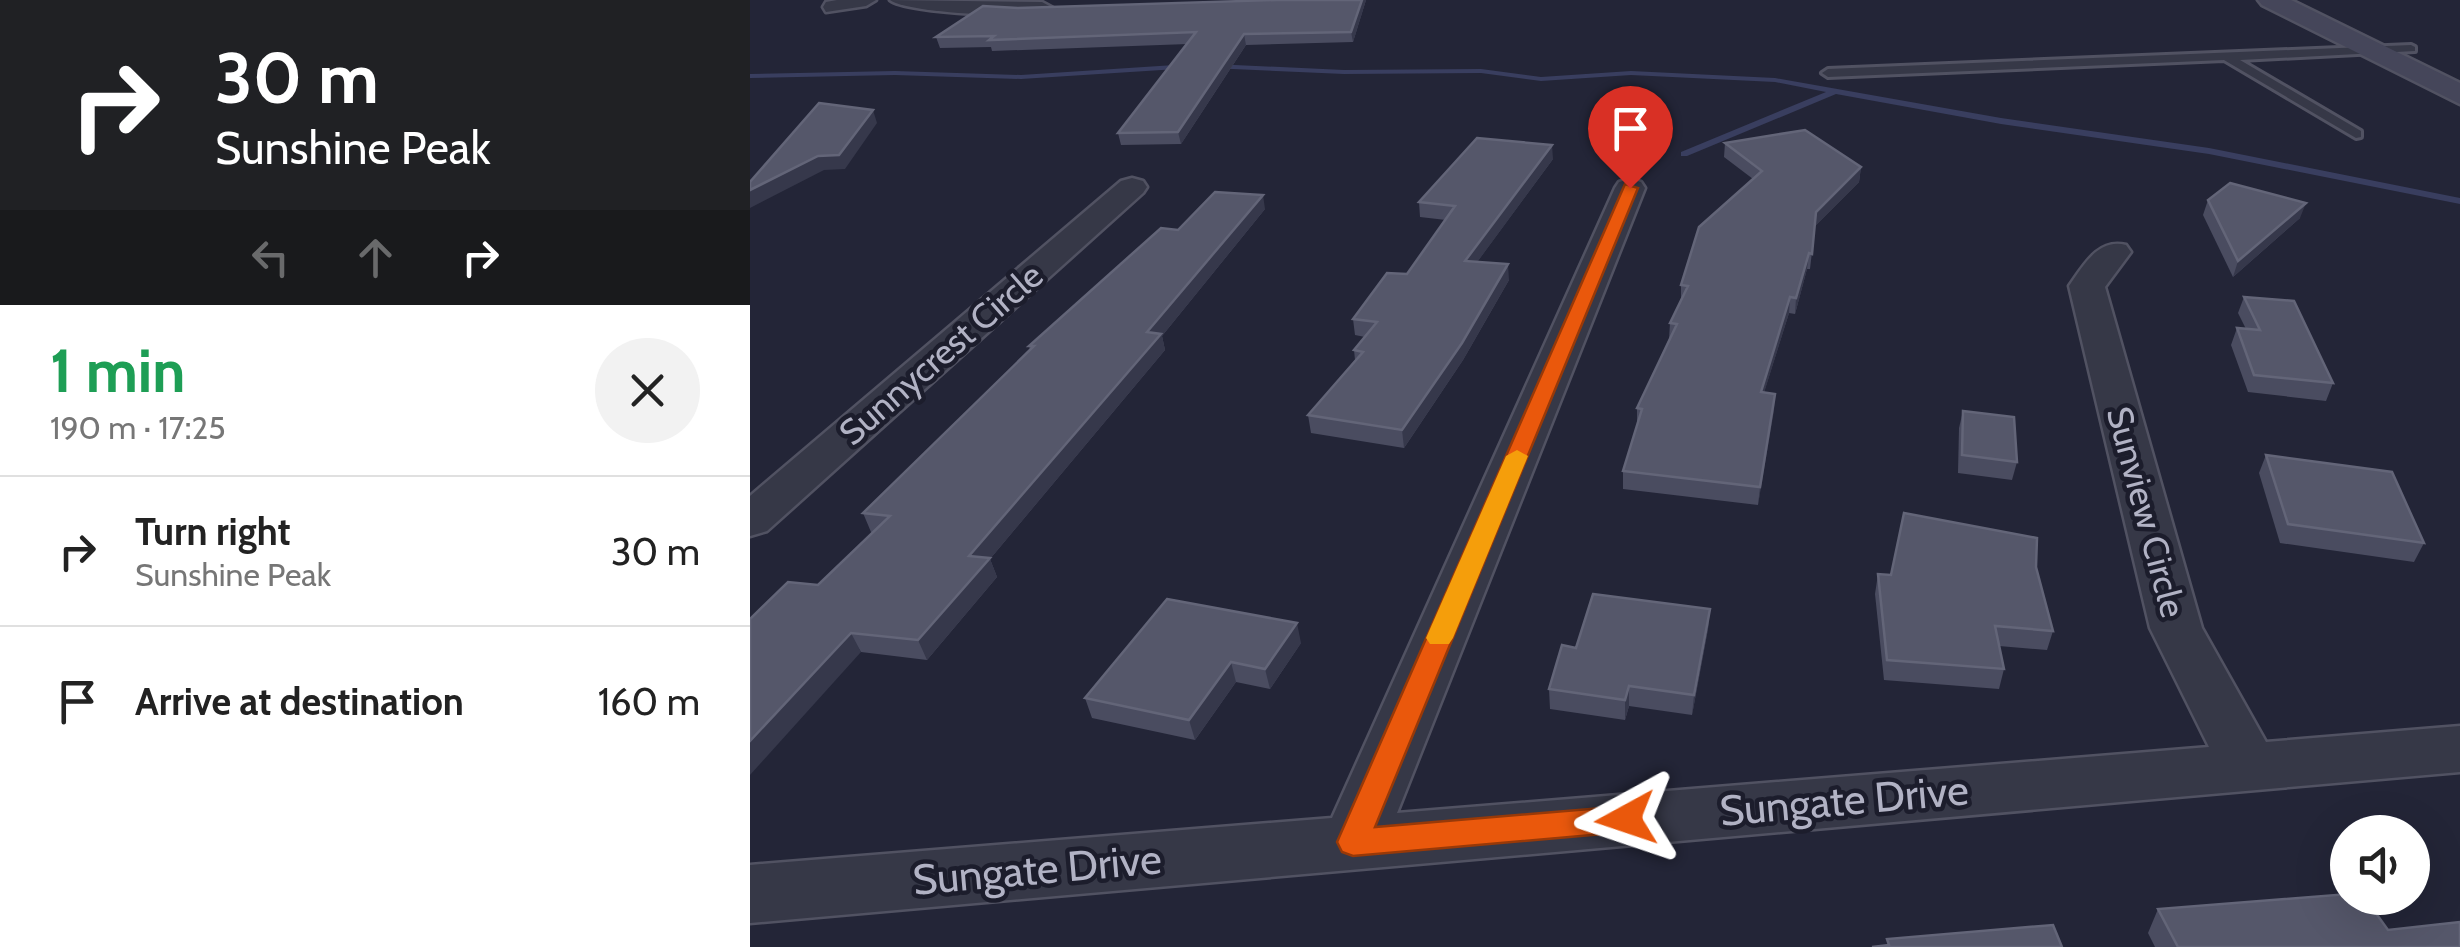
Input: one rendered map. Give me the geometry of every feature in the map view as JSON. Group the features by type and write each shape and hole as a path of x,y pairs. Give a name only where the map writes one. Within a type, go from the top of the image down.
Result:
{"main road":[{"path":"2271,0 2460,95"},
{"path":"2306,0 2460,72"}],"street":[{"path":"834,6 866,0"},
{"path":"900,0 970,7 1062,8"},
{"name":"Sunnycrest Circle","path":"750,520 1132,187"},
{"path":"1353,842 1630,188"},
{"name":"Sunview Circle","path":"2114,252 2088,286 2176,628 2250,766"},
{"name":"Sungate Drive","path":"750,894 2460,748"}],"lane":[{"path":"1828,73 2411,49"},
{"path":"2227,57 2356,134"}],"building":[{"path":"1362,0 1351,32 1244,34 1178,132 1118,133 1196,32 989,40 994,36 936,37 983,6"},
{"path":"819,103 873,110 839,155 818,156 750,190 750,182"},
{"path":"1805,130 1861,167 1816,212 1812,254 1809,253 1796,298 1790,297 1761,392 1775,394 1760,487 1623,471 1642,409 1637,408 1677,324 1670,323 1688,286 1681,285 1699,227 1762,171 1725,143"},
{"path":"1477,138 1552,145 1465,261 1508,264 1462,343 1402,430 1308,415 1363,352 1354,350 1377,322 1353,319 1387,273 1407,274 1455,206 1419,202"},
{"path":"2230,183 2306,203 2238,261 2208,200"},
{"path":"1215,192 1263,195 1147,332 1161,334 969,556 990,558 918,640 851,633 750,741 750,619 788,582 818,585 890,516 863,513 1034,346 1029,346 1161,228 1178,230"},
{"path":"2244,297 2294,301 2333,383 2254,375 2237,328 2260,330"},
{"path":"1963,411 2014,417 2017,462 1962,455"},
{"path":"2266,455 2392,472 2424,543 2288,524"},
{"path":"1904,513 2037,538 2036,567 2053,631 1995,626 2004,669 1887,660 1878,574 1891,575"},
{"path":"1593,594 1710,609 1694,695 1629,686 1625,700 1549,689 1562,645 1576,648"},
{"path":"1167,599 1297,623 1265,669 1231,662 1189,720 1085,698"},
{"path":"2330,895 2330,915 2377,915 2388,930 2460,922 2460,947 2178,947 2158,909"},
{"path":"2053,925 2062,947 1872,947 1889,945 1887,939"}],"waterway":[{"path":"750,76 895,73 1021,77 1190,66"},
{"path":"1213,66 1344,72 1481,71 1541,79 1631,73 1775,80 2001,121 2209,151 2460,201"},
{"path":"1684,154 1833,92"}],"slow traffic":[{"path":"1440,638 1517,456"}],"route":[{"path":"1626,819 1353,842 1630,188"}]}
